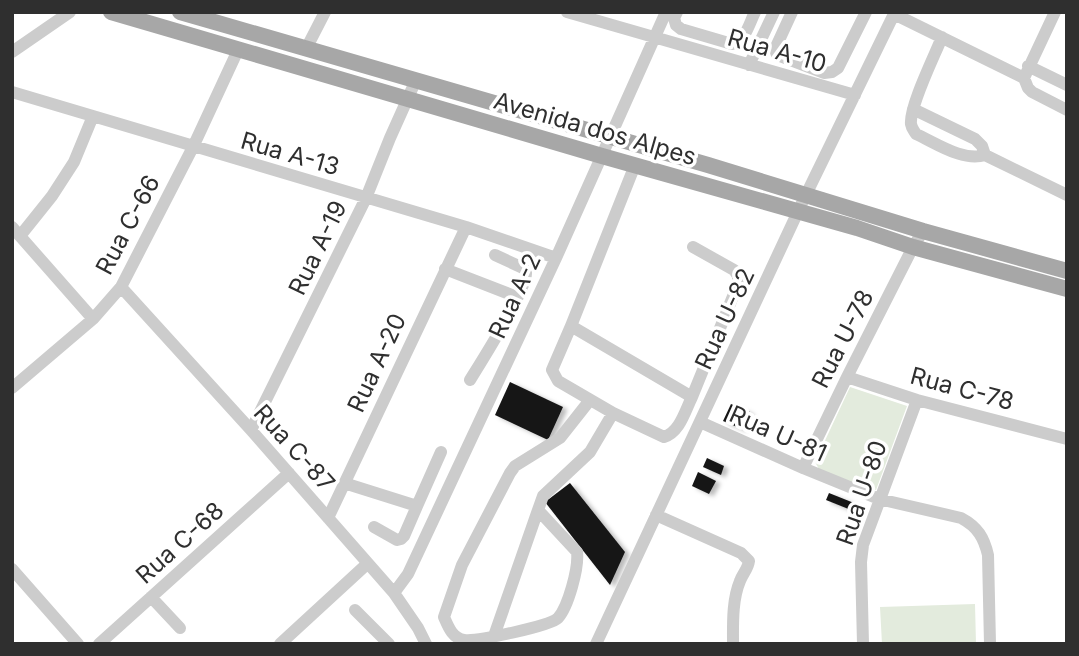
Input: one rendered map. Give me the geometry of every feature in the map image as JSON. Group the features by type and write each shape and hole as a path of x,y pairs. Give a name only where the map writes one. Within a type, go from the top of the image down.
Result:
{"main road":[{"name":"Avenida dos Alpes","path":"111,12 799,211 912,247 1067,289"},
{"name":"Avenida dos Alpes","path":"180,12 1067,271"}],"street":[{"path":"12,52 70,12"},
{"path":"306,50 325,12"},
{"name":"Rua A-10","path":"567,12 855,95"},
{"name":"Rua A-2","path":"394,593 408,574 556,258 666,12"},
{"path":"677,12 674,18 681,29 732,44 738,43 743,37 755,12"},
{"path":"749,65 774,12"},
{"path":"792,12 775,49 777,55 824,73 838,68 866,12"},
{"path":"1055,12 1026,72 1028,88 1032,92 1067,110"},
{"path":"894,13 942,37 1026,72 1067,85"},
{"name":"Rua U-82","path":"596,644 894,13"},
{"path":"942,37 913,109 912,128 916,134 966,157 977,158 985,155"},
{"name":"Rua C-66","path":"12,388 93,319 121,287 193,147 238,50"},
{"name":"Rua A-19","path":"251,430 366,198 416,80"},
{"name":"Rua A-13","path":"12,92 466,227 556,258"},
{"path":"913,109 975,139 982,146 985,155 1067,195"},
{"path":"93,116 74,162 52,196 16,231 93,319"},
{"path":"635,165 552,370 558,381 613,413 664,437 676,430 692,397 738,284 738,276 734,270 693,247"},
{"name":"Rua A-20","path":"328,518 466,227"},
{"name":"Rua U-78","path":"803,468 912,247 923,231"},
{"path":"470,380 517,297 526,272 523,268 495,256"},
{"path":"445,269 517,297"},
{"name":"Rua C-87","path":"121,287 394,593 426,644"},
{"path":"571,326 692,397"},
{"name":"Rua C-78","path":"847,377 917,400 1067,439"},
{"path":"538,510 577,552 573,585 560,617 546,625 494,636 465,640 456,636 449,629 444,617 462,565 515,466 554,443 590,400"},
{"name":"Rua U-80","path":"863,644 863,545 917,400"},
{"path":"494,636 543,496 590,453 613,413"},
{"name":"Rua U-81","path":"700,422 879,499 961,518 971,523 985,542 988,555 990,644"},
{"path":"374,527 397,540 404,536 441,452"},
{"name":"Rua C-68","path":"99,644 289,474"},
{"path":"344,483 417,506"},
{"path":"656,515 741,553 749,561 735,604 733,644"},
{"path":"280,644 367,564"},
{"path":"12,569 78,644"},
{"path":"151,597 180,628"},
{"path":"355,610 389,644"}],"shaded area":[{"path":"850,387 907,406 876,490 867,492 820,471 815,462"},
{"path":"975,604 976,644 882,644 880,607"}],"building":[{"path":"510,382 563,407 548,440 495,415"},
{"path":"731,404 750,412 742,429 723,421"},
{"path":"707,458 724,466 721,475 703,467"},
{"path":"698,472 716,481 709,494 692,486"},
{"path":"570,483 625,552 610,585 545,502"},
{"path":"829,493 859,505 856,512 826,500"}]}
